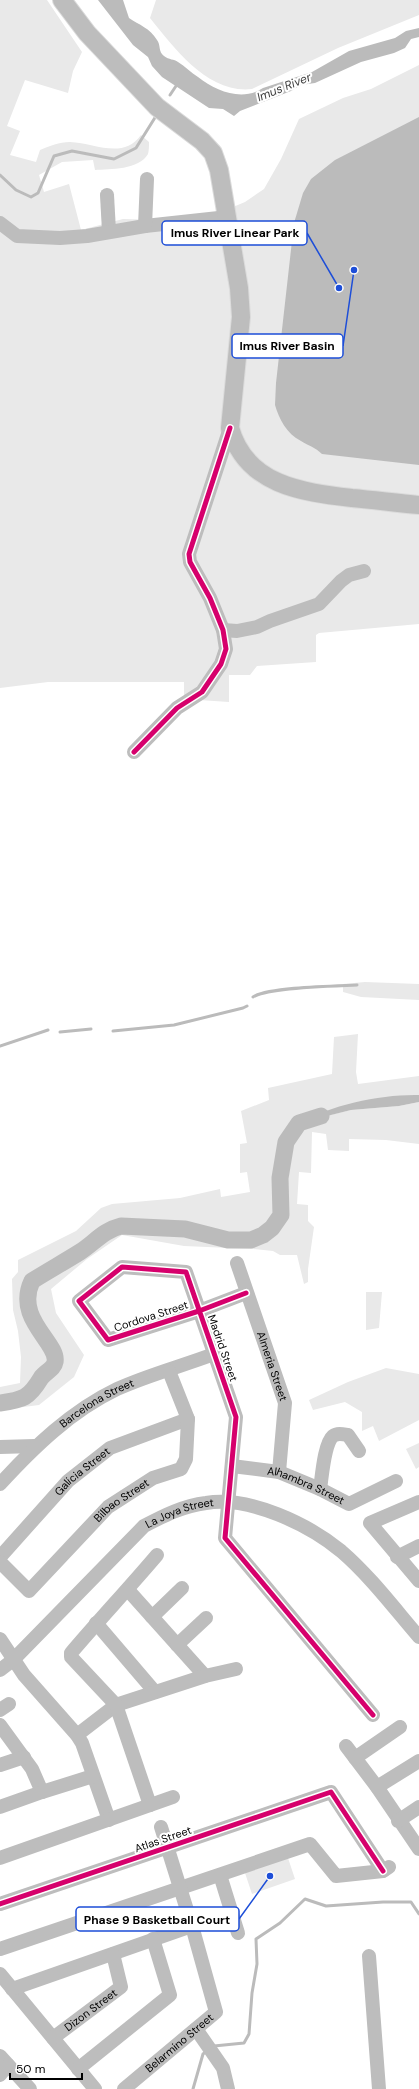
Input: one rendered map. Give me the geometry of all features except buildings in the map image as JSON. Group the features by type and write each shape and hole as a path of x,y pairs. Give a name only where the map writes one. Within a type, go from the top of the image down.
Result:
{"main road":[{"path":"62,0 87,33 157,107 197,136 213,153 219,170 228,217 241,317 230,428 234,444 255,469 271,480 309,492 419,505"}],"street":[{"path":"145,226 147,179"},
{"path":"107,195 109,231"},
{"path":"0,223 17,236 31,238 87,236 145,226 228,217"},
{"path":"134,752 177,708 202,692 212,680 221,664 226,649 223,630 210,598 190,562 189,554 230,428"},
{"path":"223,630 237,631 257,627 319,604 341,581 349,575 364,571"},
{"name":"Almeria Street","path":"237,1262 246,1293 285,1403 279,1472"},
{"name":"Madrid Street","path":"108,1340 79,1301 122,1267 186,1272 236,1417 224,1538 373,1715"},
{"name":"Cordova Street","path":"108,1340 199,1311 246,1293"},
{"name":"Barcelona Street","path":"2,1477 36,1446 84,1408 118,1389 214,1354"},
{"name":"Bilbao Street","path":"0,1562 29,1591 108,1507 153,1478 180,1469 186,1459 188,1419 169,1371"},
{"name":"Galicia Street","path":"0,1557 68,1481 110,1448 188,1419"},
{"path":"320,1489 328,1443 333,1436 340,1434 348,1435 359,1451"},
{"path":"0,1447 36,1446"},
{"name":"Alhambra Street","path":"232,1466 279,1472 320,1489 349,1504 396,1481"},
{"name":"La Joya Street","path":"0,1670 13,1660 144,1526 170,1512 208,1502 228,1503 274,1513 298,1522 331,1544 356,1566 419,1637"},
{"path":"419,1502 370,1523 397,1557 419,1581"},
{"path":"397,1557 419,1546"},
{"path":"150,1805 116,1705 71,1657 71,1653 96,1623 128,1590 157,1555"},
{"path":"152,1617 182,1588"},
{"path":"128,1590 205,1676"},
{"path":"177,1645 206,1618"},
{"path":"96,1623 155,1692"},
{"path":"0,1638 13,1660 33,1686 77,1735 82,1743 109,1820"},
{"path":"77,1735 116,1705 205,1676 236,1669"},
{"path":"0,1725 32,1769 42,1792"},
{"path":"355,1758 400,1728"},
{"path":"346,1746 377,1787 398,1821 419,1849"},
{"path":"0,1765 24,1757"},
{"path":"377,1787 419,1761"},
{"path":"0,1807 94,1776"},
{"name":"Atlas Street","path":"0,1904 331,1792 387,1868 336,1876 310,1844 220,1875"},
{"path":"0,1858 173,1797"},
{"path":"398,1821 419,1807"},
{"name":"Belarmino Street","path":"124,2089 216,2012 192,1926 161,1827"},
{"path":"0,1949 220,1875 238,1933"},
{"path":"12,1989 192,1926"},
{"path":"78,2069 170,1995 153,1939"},
{"name":"Dizon Street","path":"53,2038 121,1987 113,1954"},
{"path":"369,1956 379,2089"},
{"path":"0,1974 95,2089"},
{"path":"196,2029 216,2055 223,2068 228,2089"},
{"path":"3,2065 30,2089"}],"shaded area":[{"path":"0,0 47,0 82,52 73,71 68,93 25,80 7,126 20,131 10,155 36,162 40,150 55,144 70,142 117,148 126,147 134,143 141,135 149,142 148,154 144,159 131,166 116,169 95,170 93,160 62,162 39,175 44,192 69,184 81,230 123,219 159,220 221,212 245,202 264,189 281,159 299,119 343,98 371,89 419,65 419,624 319,633 316,635 316,662 257,666 250,675 229,675 229,702 184,699 184,682 48,682 0,688"},
{"path":"156,0 419,0 419,15 338,48 252,89 236,89 207,77 194,67 170,43 150,18"},
{"path":"365,982 419,984 419,1000 361,997 343,992 343,984"},
{"path":"358,1034 356,1072 358,1084 419,1076 419,1095 374,1099 310,1117 301,1122 351,1110 399,1106 419,1102 419,1144 386,1140 349,1139 349,1151 328,1150 326,1134 312,1132 311,1173 299,1172 297,1204 308,1205 308,1221 314,1227 308,1269 308,1282 304,1284 297,1255 280,1255 273,1251 253,1249 184,1246 122,1235 87,1259 51,1289 56,1313 84,1355 74,1377 39,1405 0,1410 0,1387 20,1383 21,1357 18,1331 13,1310 12,1279 18,1272 18,1260 76,1231 101,1208 112,1204 180,1198 220,1189 221,1197 250,1192 247,1172 240,1173 240,1144 247,1143 241,1111 269,1100 268,1088 332,1074 334,1037"},
{"path":"366,1292 382,1292 379,1328 366,1330"},
{"path":"386,1368 419,1374 419,1420 379,1441 373,1426 362,1431 362,1412 345,1402 313,1410 309,1400 348,1382"},
{"path":"419,1443 419,1467 416,1469 406,1449"},
{"path":"288,1858 295,1879 252,1894 245,1873"}],"water":[{"name":"Imus River","path":"98,0 123,0 129,18 151,32 158,42 161,53 164,56 183,65 213,87 229,93 247,94 255,92 312,72 349,51 395,38 406,31 419,28 419,37 411,39 405,48 394,53 361,62 315,83 301,85 291,91 240,111 234,116 223,109 209,108 162,77 152,66 148,57 133,45"},
{"path":"419,117 419,465 322,454 296,438 288,430 281,421 275,405 276,383 294,223 303,193 311,179 335,160"},
{"path":"419,1095 419,1102 399,1106 351,1110 299,1123 326,1111 357,1102 389,1096"}],"waterway":[{"path":"170,95 178,83"},
{"path":"0,175 16,190 31,197 38,193 54,156 72,151 114,159 136,148 156,116"},
{"path":"253,997 273,991 287,989 357,985"},
{"path":"113,1031 174,1025 247,1006"},
{"path":"60,1032 91,1029"},
{"path":"0,1046 48,1030"},
{"path":"0,1403 14,1401 25,1397 53,1367 55,1362 51,1347 32,1318 28,1295 32,1281 80,1252 109,1230 121,1226 185,1229 228,1240 251,1240 263,1235 272,1228 281,1215 280,1178 286,1142 299,1123 321,1116"},
{"path":"214,2046 244,2043 249,2034 252,1993 257,1964 256,1939 280,1923 305,1899 326,1906 383,1902 411,1902 419,1914"},
{"path":"193,2089 203,2054 207,2051"}],"cycle path":[{"path":"134,752 177,708 202,692 221,664 226,649 223,630 210,598 190,562 189,554 230,428"},
{"path":"246,1293 199,1311 108,1340 79,1301 122,1267 186,1272 236,1417 225,1538 373,1715"},
{"path":"0,1904 331,1792 383,1871"}],"place":[{"name":"Imus River Basin","path":"354,270"},
{"name":"Imus River Linear Park","path":"339,288"},
{"name":"Phase 9 Basketball Court","path":"270,1876"}]}
